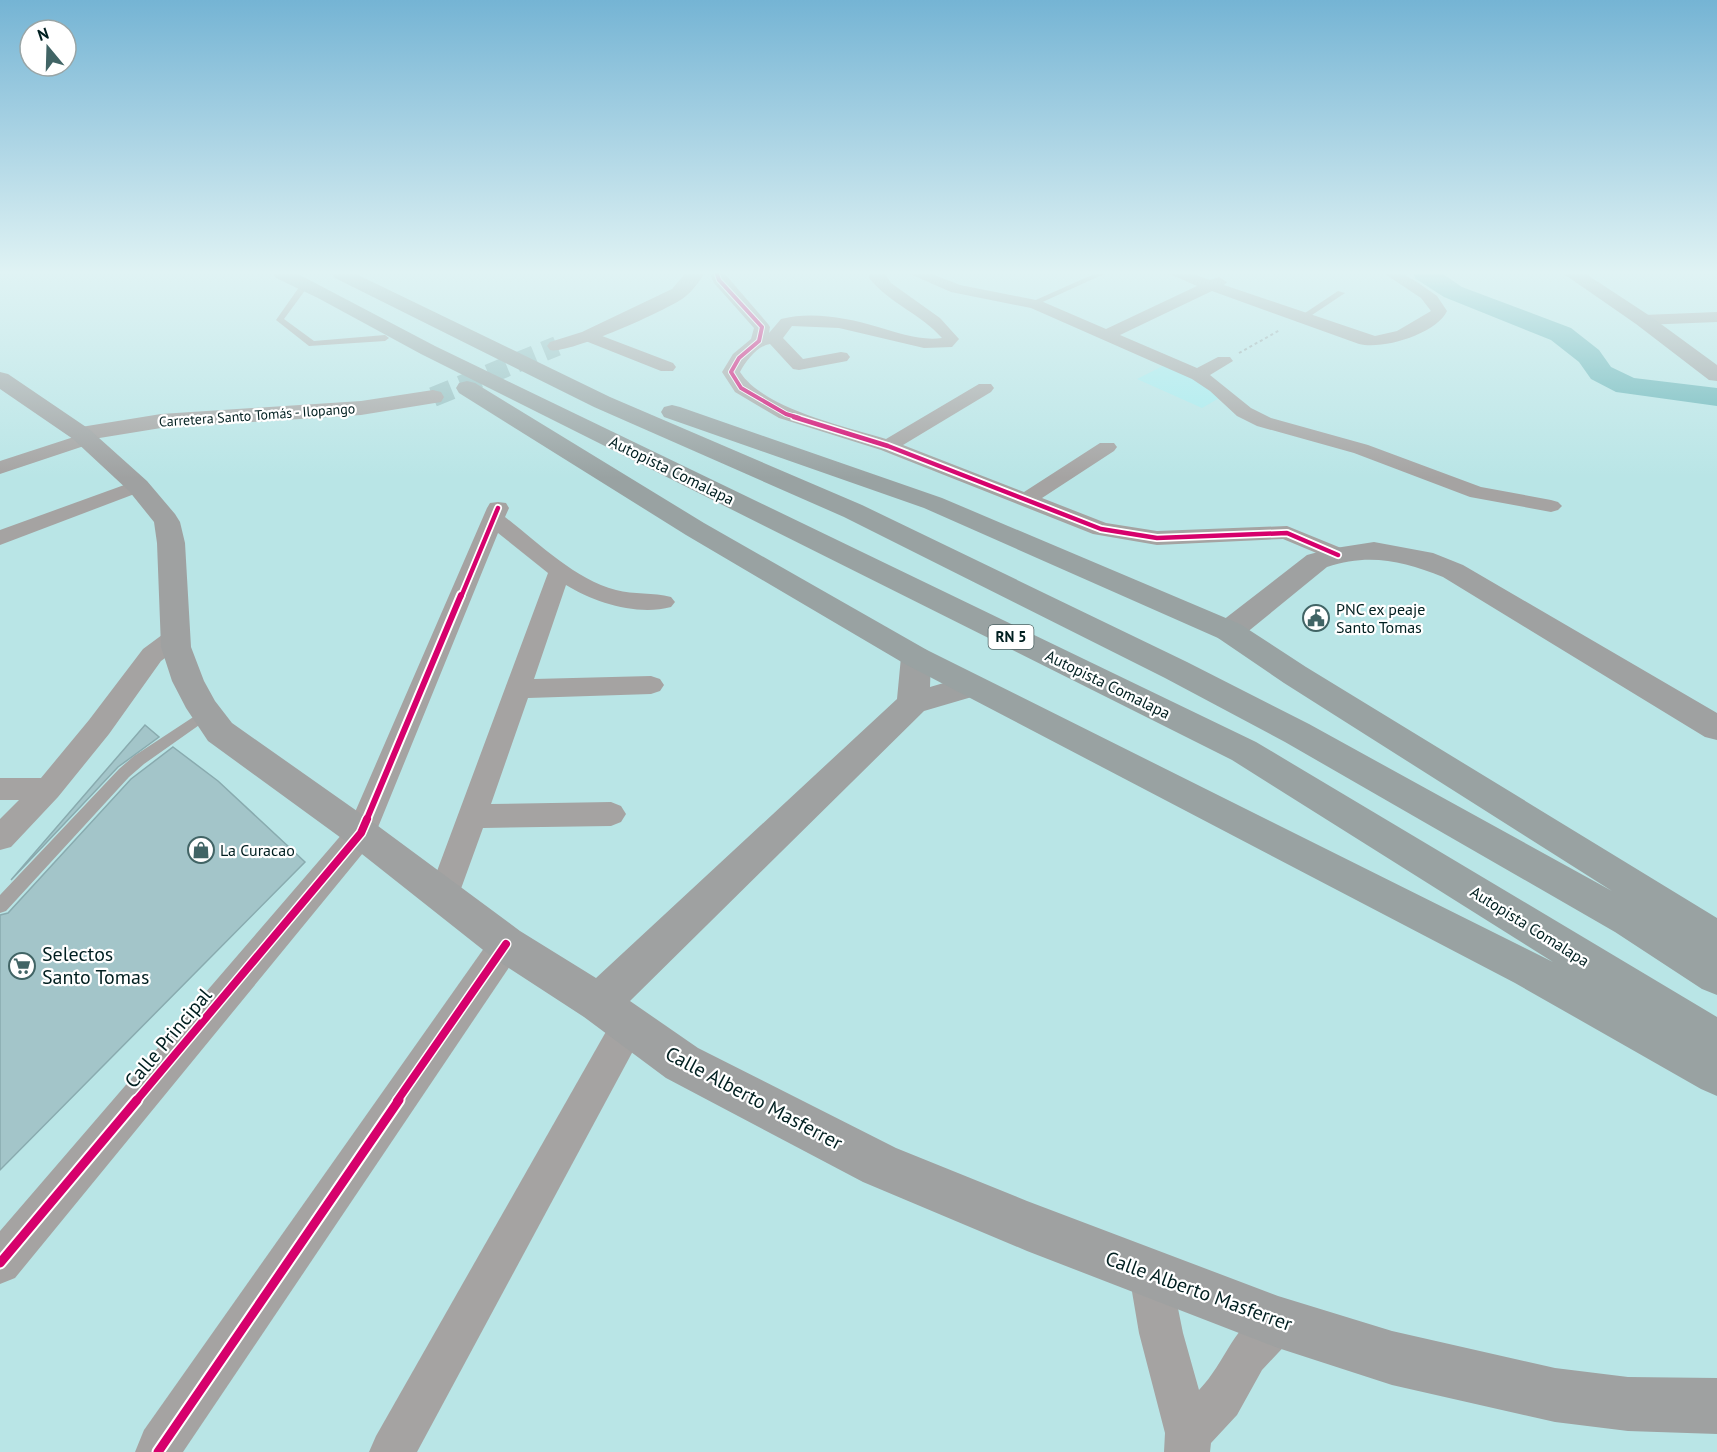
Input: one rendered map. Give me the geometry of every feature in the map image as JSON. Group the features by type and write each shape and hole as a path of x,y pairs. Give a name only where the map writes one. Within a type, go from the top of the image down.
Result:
{"highway":[{"path":"391,342 685,523 916,657 1076,736 1399,902 1529,970 1717,1074"},
{"name":"Autopista Comalapa","path":"414,342 1244,751 1717,1041"},
{"name":"Autopista Comalapa","path":"476,342 498,350 602,402 863,516 1176,670 1297,733 1629,920 1717,976"},
{"path":"498,350 534,360 615,393 933,503 1229,631 1295,675 1717,939"}],"main road":[{"path":"1673,342 1713,370"},
{"name":"Calle Alberto Masferrer","path":"0,379 83,437 138,486 167,522 171,543 175,638 188,681 220,732 361,833 506,944 682,1063 880,1165 1150,1274 1278,1322 1392,1358 1555,1395 1628,1404 1717,1406"},
{"path":"1229,631 1317,561 1338,555 1374,550 1388,552 1423,559 1454,571 1717,728"},
{"path":"913,703 916,657"},
{"path":"614,1015 913,703 971,686"}],"street":[{"path":"557,346 571,342"},
{"path":"603,342 666,367"},
{"path":"763,342 739,358 731,372 741,388 786,414 888,446 1101,529 1157,538 1280,532 1338,555"},
{"path":"768,342 798,365 842,357"},
{"path":"917,342 929,345 948,342"},
{"path":"1122,342 1198,375 1216,387 1244,412 1264,422 1361,450 1477,493 1551,506"},
{"path":"1198,375 1224,361"},
{"path":"888,446 985,388"},
{"name":"Carretera Santo Tomás - Ilopango","path":"83,437 111,427 239,414 397,405 433,397"},
{"path":"0,468 83,437"},
{"path":"1025,500 1107,447"},
{"path":"0,538 138,486"},
{"name":"Calle Principal","path":"0,1263 361,833 496,513 560,570"},
{"path":"443,898 560,570 593,589 613,597 663,602"},
{"path":"0,838 48,789 99,727 152,655 175,638"},
{"path":"519,689 651,685"},
{"path":"0,789 48,789"},
{"path":"473,816 611,814"},
{"path":"158,1452 506,944"},
{"path":"392,1452 614,1015"},
{"path":"1150,1274 1161,1333 1187,1443"},
{"path":"1187,1443 1221,1398 1247,1355 1278,1322"}],"lane":[{"path":"309,342 312,344 339,342"},
{"path":"0,906 124,773 207,713"}],"path":[{"path":"1224,361 1259,342"}],"shaded area":[{"path":"1165,365 1200,380 1221,397 1202,408 1137,379"}],"building":[{"path":"145,725 159,737 118,767 11,880"},
{"path":"173,747 218,781 305,862 0,1170 0,915 8,913 131,779"}],"waterway":[{"path":"1571,342 1589,356 1601,373 1627,386 1717,397"}],"tunnel":[{"path":"433,397 557,346"}],"cycle path":[{"path":"758,342 739,358 731,372 741,388 786,414 888,446 1101,529 1157,538 1287,533 1338,555"},
{"path":"0,1263 361,833 498,508"},
{"path":"158,1452 506,944"}],"place":[{"name":"PNC ex peaje Santo Tomas","path":"1316,618"},
{"name":"La Curacao","path":"201,850"},
{"name":"Selectos Santo Tomas","path":"22,966"}]}
